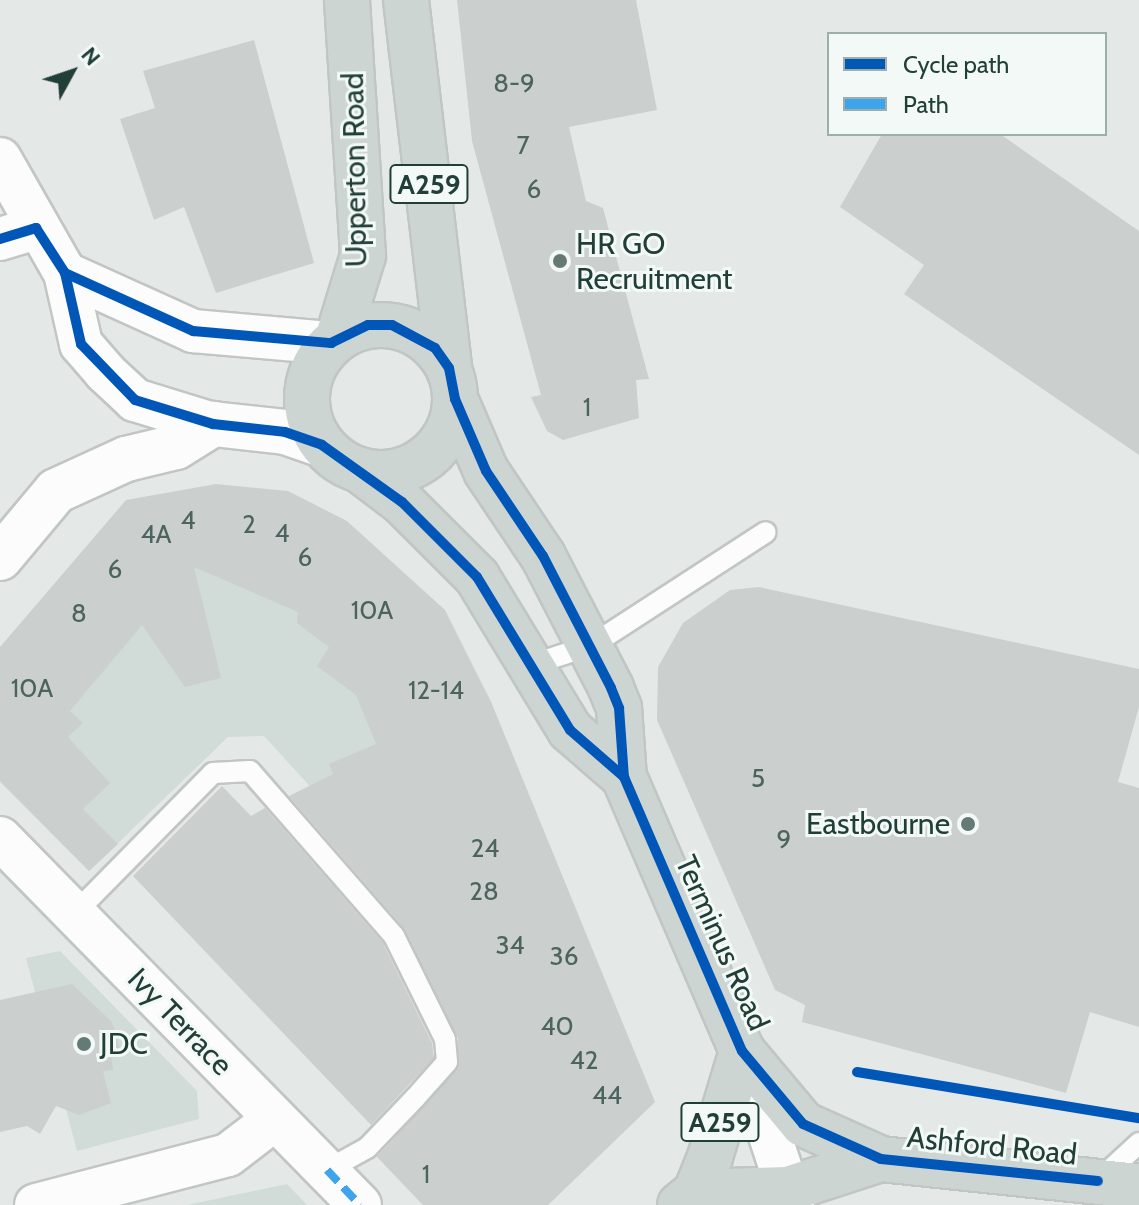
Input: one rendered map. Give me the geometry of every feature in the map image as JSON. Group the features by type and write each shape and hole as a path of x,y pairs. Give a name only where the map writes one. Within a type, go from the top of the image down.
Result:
{"main road":[{"name":"Upperton Road","path":"334,340 363,255 347,0"},
{"name":"Upperton Road","path":"406,0 452,383"},
{"path":"368,325 392,325 416,333 452,383 443,442 426,458 384,474 361,471 322,445 306,396 312,370 334,340 368,325"},
{"name":"Terminus Road","path":"452,383 486,471 592,645 619,708 624,777 742,1051 803,1124 881,1159"},
{"name":"Terminus Road","path":"361,471 402,502 477,577 534,664 570,730 624,777"},
{"name":"A259","path":"742,1051 688,1198 790,1197"},
{"name":"Ashford Road","path":"790,1197 881,1159 1118,1183"}],"street":[{"path":"0,159 18,234 65,273 193,331 334,340"},
{"path":"65,273 81,344 135,400 213,424 285,432 322,445"},
{"path":"0,558 56,491 126,459 176,447 213,424"},
{"name":"Ivy Terrace","path":"0,838 360,1205"},
{"name":"Terminus Road","path":"742,1051 790,1197"},
{"path":"36,1205 228,1155 275,1119"}],"lane":[{"path":"534,664 592,645 766,532"},
{"path":"74,914 213,773 250,771 394,936 445,1039 447,1062 415,1098 367,1148 327,1170"},
{"path":"1118,1183 1139,1143"}],"shaded area":[{"path":"125,526 454,632 489,697 655,1102 548,1205 423,1205 377,1156 471,1068 473,1054 339,818 264,736 228,737 89,871 0,782 0,673"},
{"path":"60,951 197,1091 199,1119 77,1151 26,958"},
{"path":"287,1184 307,1205 187,1205"}],"building":[{"path":"457,0 636,0 657,110 569,127 586,201 603,208 649,379 636,380 639,418 563,440 547,431 531,397 541,395 472,141"},
{"path":"254,40 314,263 216,293 184,207 154,220 120,119 155,108 143,71"},
{"path":"881,136 1003,136 1139,231 1139,455 904,294 924,265 840,207"},
{"path":"216,484 288,491 347,521 445,610 491,702 655,1102 548,1205 423,1205 377,1157 457,1070 458,1038 404,928 289,796 333,774 329,764 376,744 356,695 317,666 329,647 297,623 298,612 194,567 221,678 185,687 142,625 70,711 83,723 68,737 110,783 83,809 118,844 89,871 0,781 0,647 126,500"},
{"path":"759,587 1139,669 1139,707 1118,782 1139,788 1139,1027 1090,1012 1066,1093 802,1022 805,1005 775,990 657,720 658,667 683,623 730,590"},
{"path":"222,786 251,816 265,808 383,943 432,1043 434,1058 371,1125 133,876"},
{"path":"72,984 112,1022 121,1053 111,1055 113,1070 103,1071 111,1103 79,1115 56,1106 40,1134 27,1126 0,1132 0,1000"}],"marked path":[{"path":"327,1170 360,1205"}],"cycle path":[{"path":"0,239 36,228 65,273 193,331 331,343 368,325 392,325 435,348 449,368 455,399 486,471 543,556 611,688 619,708 624,777 742,1051 803,1124 881,1159 1098,1181"},
{"path":"65,273 81,344 135,400 213,424 285,432 322,445 402,502 477,577 570,730 624,777"},
{"path":"857,1072 1139,1118"}],"place":[{"name":"HR GO Recruitment","path":"560,261"},
{"name":"Eastbourne","path":"968,824"},
{"name":"JDC","path":"84,1044"}]}
